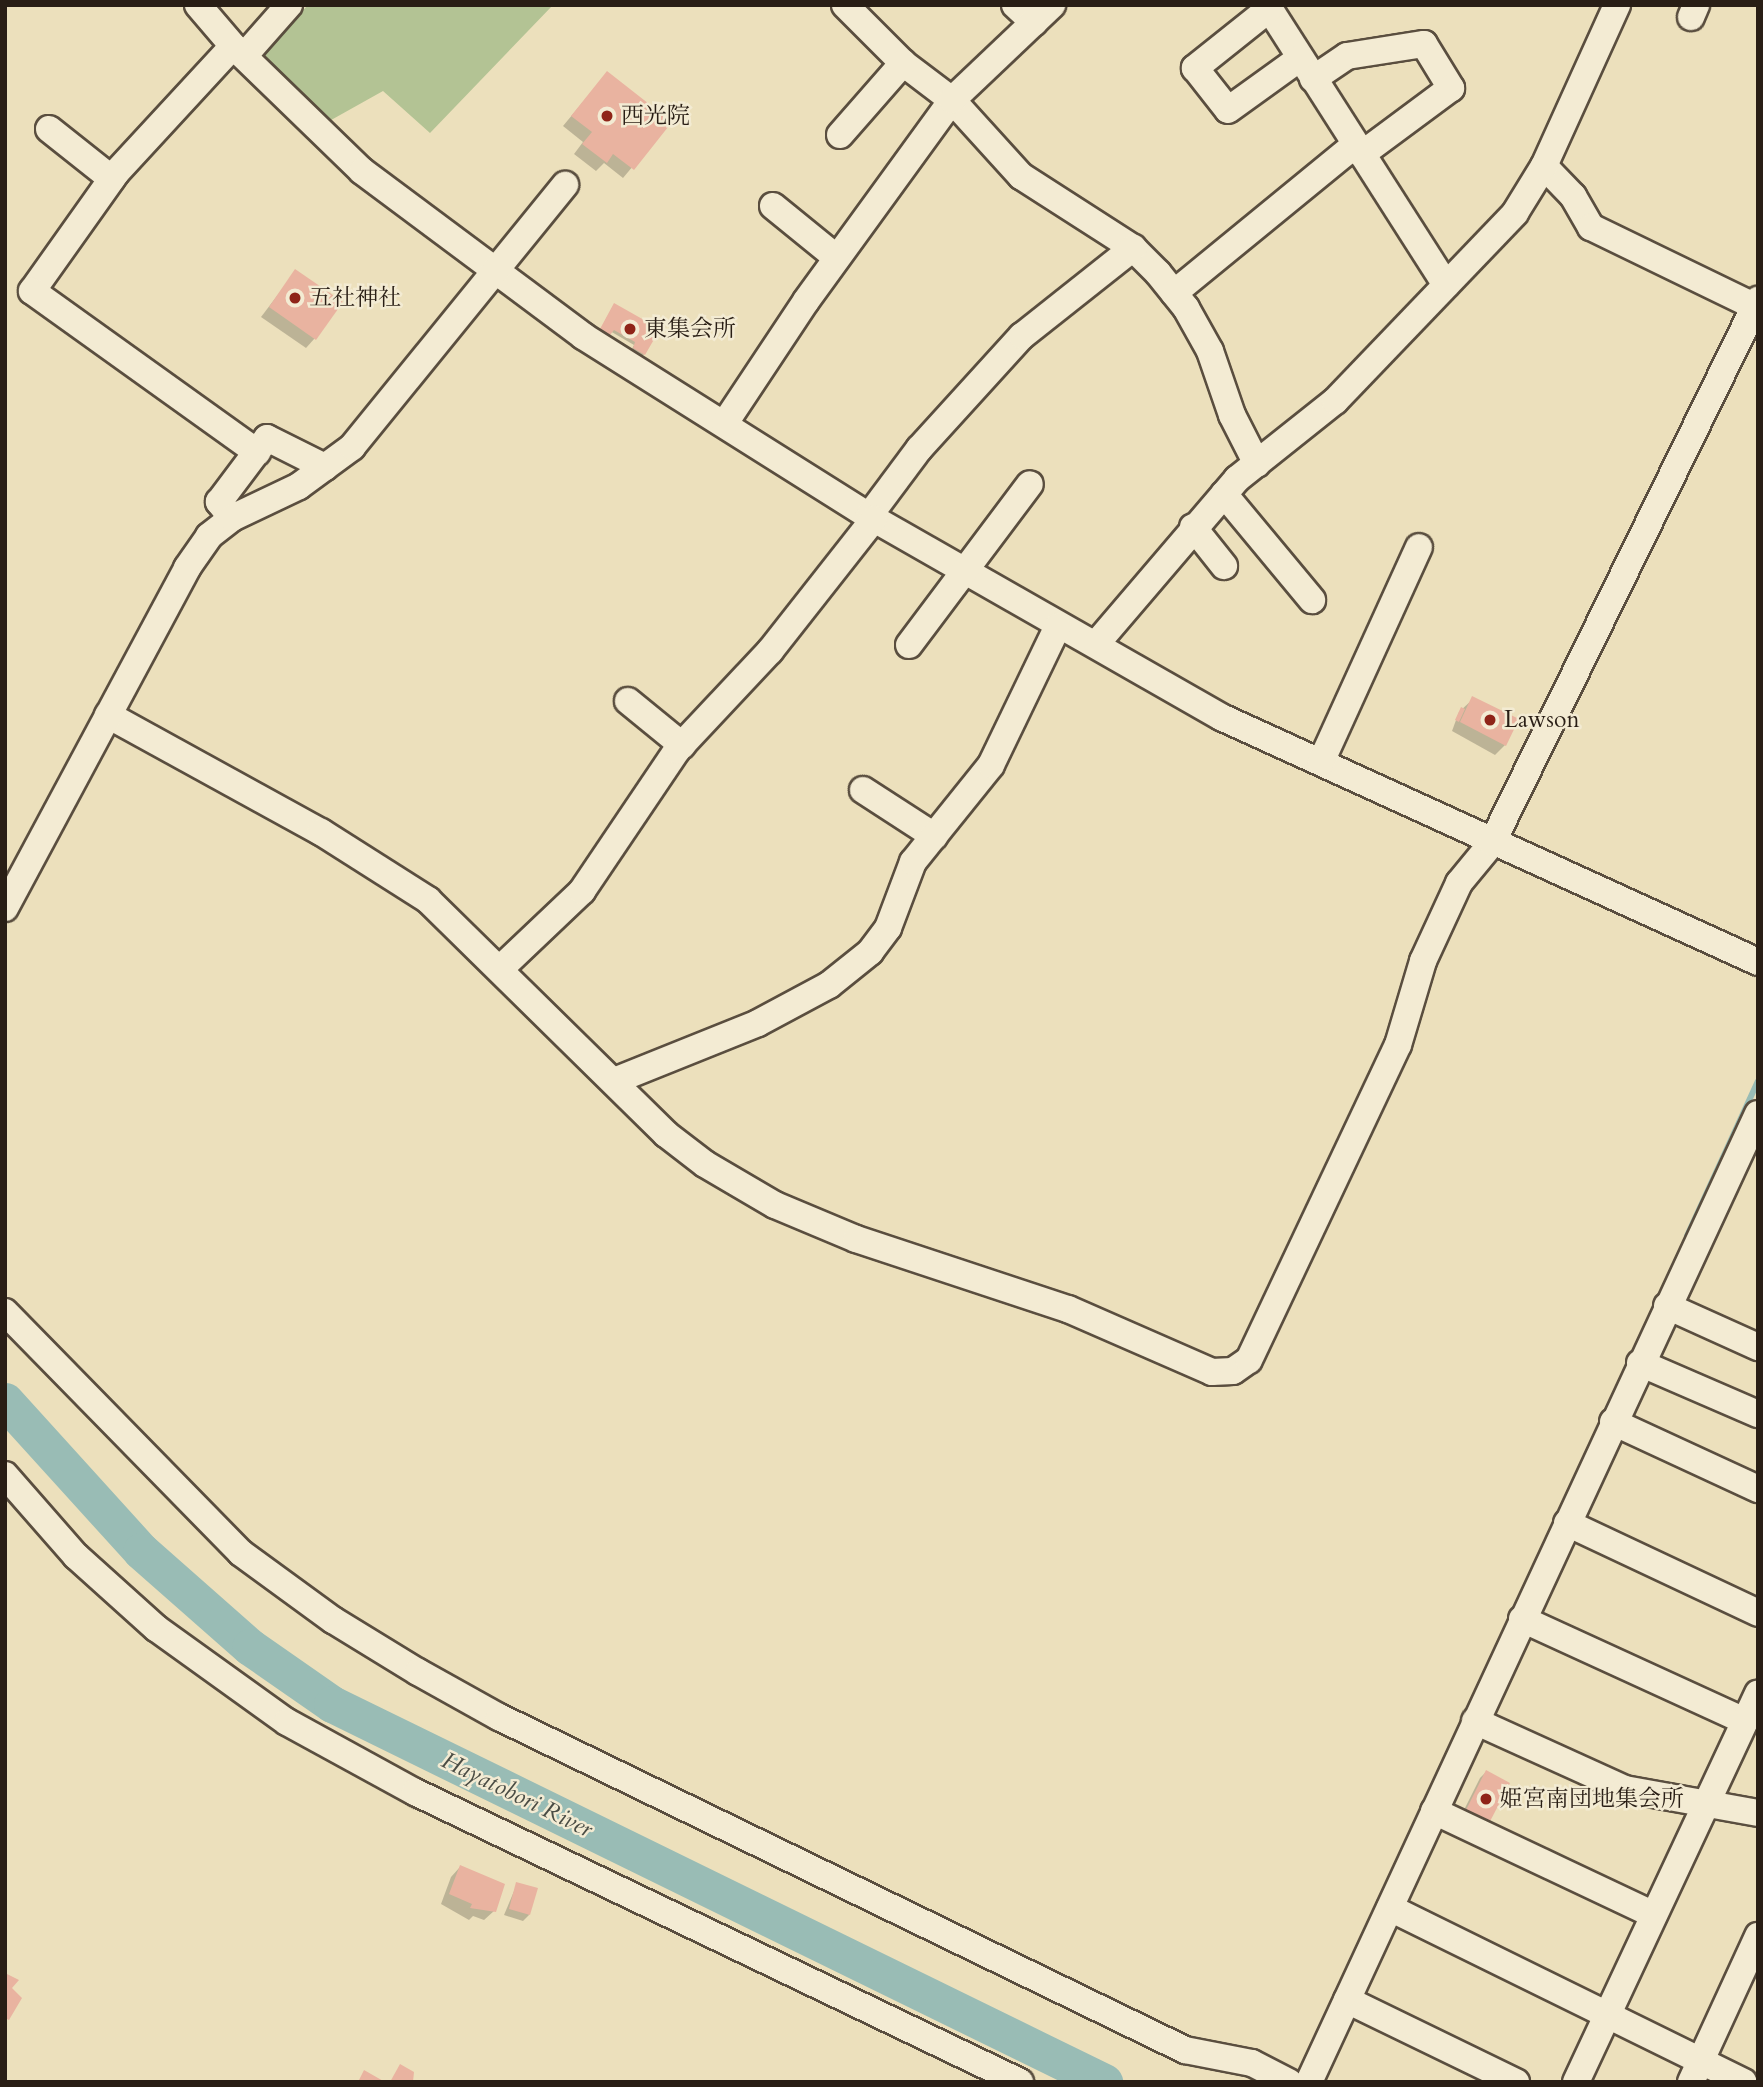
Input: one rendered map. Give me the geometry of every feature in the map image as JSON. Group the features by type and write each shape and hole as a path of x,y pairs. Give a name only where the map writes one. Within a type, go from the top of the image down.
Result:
{"street":[{"path":"198,5 239,51 362,171 583,337 872,517 1058,626 1097,643 1221,717 1492,843 1758,962"},
{"path":"257,452 32,291 111,179 289,5"},
{"path":"1097,643 1193,527 1224,494 1256,464 1335,401 1515,213 1544,166 1617,5"},
{"path":"1174,293 1359,149 1451,88 1424,44 1347,56 1306,69 1228,110 1195,68 1268,7 1306,69 1359,149 1446,285"},
{"path":"853,8 903,63 952,100 1021,176 1133,247 1174,293 1210,351 1232,415 1256,464"},
{"path":"725,423 837,258 952,100 1034,11"},
{"path":"840,135 903,63"},
{"path":"49,129 111,179"},
{"path":"108,715 382,868 428,901 501,968 666,1134 705,1164 775,1205 856,1239 1068,1308 1212,1372 1233,1371 1249,1360 1398,1045 1423,961 1459,883 1492,843 1757,305 1591,227 1573,196 1544,166"},
{"path":"5,908 187,568 209,536 232,518 299,486 352,447 565,185"},
{"path":"773,206 837,258"},
{"path":"501,968 582,891 682,745 770,651 872,517 919,449 1021,336 1133,247"},
{"path":"232,518 219,502 267,438 325,467"},
{"path":"909,645 962,570 1030,484"},
{"path":"1224,494 1312,600"},
{"path":"1193,527 1224,566"},
{"path":"1321,762 1419,547"},
{"path":"614,1082 758,1023 830,985 870,951 888,928 913,862 991,765 1058,626"},
{"path":"628,701 682,745"},
{"path":"863,790 934,836"},
{"path":"1309,2082 1640,1363 1758,1114"},
{"path":"1667,1306 1758,1347"},
{"path":"5,1312 240,1553 333,1620 418,1672 499,1717 1185,2050 1252,2063 1289,2082"},
{"path":"1640,1363 1758,1414"},
{"path":"1614,1422 1758,1489"},
{"path":"5,1475 76,1556 156,1628 287,1722 415,1791 1020,2082"},
{"path":"1567,1523 1758,1613"},
{"path":"1522,1619 1745,1721"},
{"path":"1576,2082 1606,2013 1758,1694"},
{"path":"1475,1721 1625,1789 1758,1813"},
{"path":"1434,1811 1654,1915"},
{"path":"1390,1908 1606,2013 1696,2071 1744,2082"},
{"path":"1696,2071 1758,1936"},
{"path":"1347,2000 1516,2082"}],"green space":[{"path":"308,5 553,5 430,133 383,91 324,124 261,55"}],"building":[{"path":"607,71 672,122 634,170 613,154 607,163 582,144 592,132 571,116"},
{"path":"295,269 343,302 316,340 269,307"},
{"name":"東集会所","path":"614,303 660,329 645,355 633,348 635,342 614,330 610,335 600,329"},
{"name":"Lawson","path":"1472,696 1519,719 1506,746 1460,722"},
{"path":"1461,707 1465,709 1459,722 1455,720"},
{"name":"姫宮南団地集会所","path":"1486,1770 1510,1783 1486,1829 1463,1816"},
{"path":"460,1865 505,1884 496,1912 470,1908 472,1904 449,1894"},
{"path":"516,1882 538,1888 530,1915 509,1909"},
{"path":"5,1973 19,1980 12,1988 22,1998 9,2020 5,2018"},
{"path":"400,2064 414,2072 413,2082 390,2082"},
{"path":"364,2070 385,2082 358,2082"}],"waterway":[{"path":"1687,1236 1758,1081"},
{"name":"Hayatobori River","path":"5,1401 141,1551 250,1647 332,1704 1104,2082"}],"place":[{"name":"西光院","path":"607,116"},
{"name":"五社神社","path":"295,298"},
{"name":"東集会所","path":"630,329"},
{"name":"Lawson","path":"1490,720"},
{"name":"姫宮南団地集会所","path":"1486,1799"}]}
